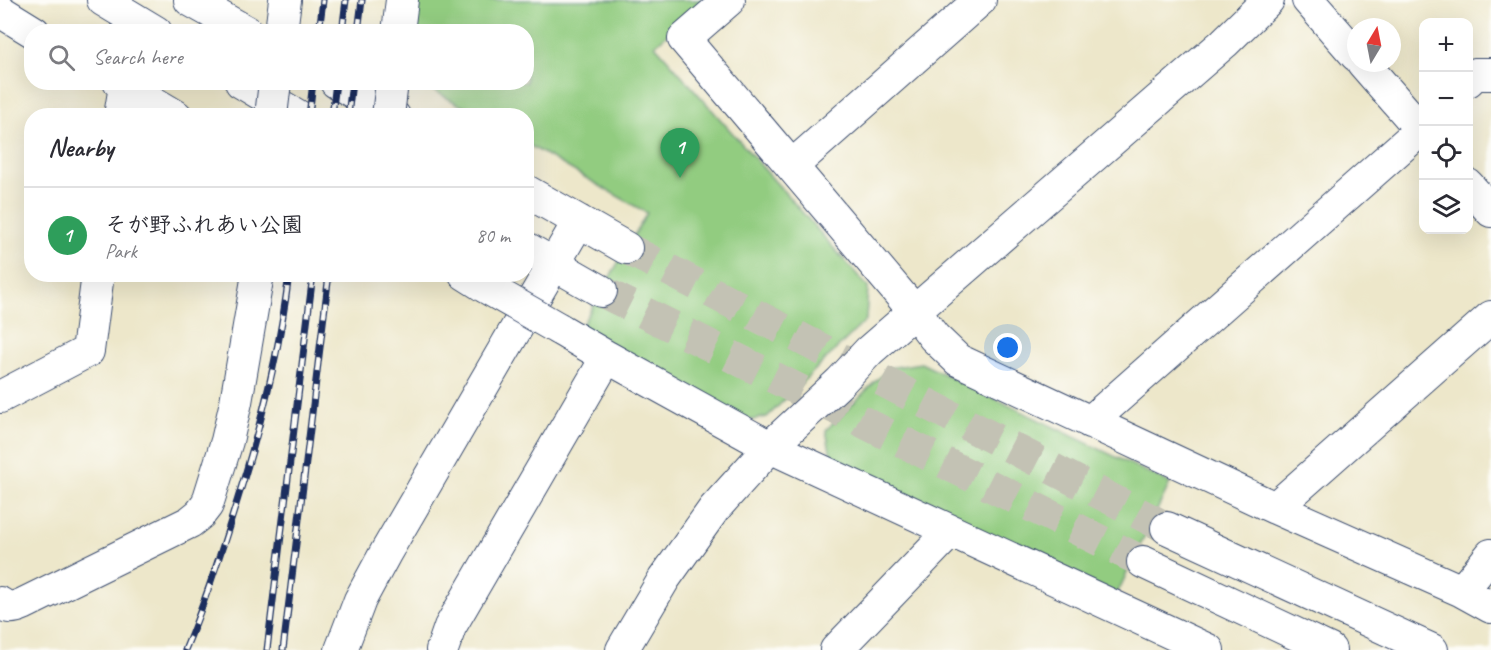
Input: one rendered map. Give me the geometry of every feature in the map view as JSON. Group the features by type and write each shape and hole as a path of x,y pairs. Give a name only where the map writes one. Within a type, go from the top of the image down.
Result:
{"street":[{"path":"103,0 143,24"},
{"path":"190,0 233,24"},
{"path":"282,24 285,0"},
{"path":"399,24 402,0"},
{"path":"729,0 684,39 915,312 934,338 958,360 1275,508 1462,591 1491,607"},
{"path":"792,166 980,0"},
{"path":"622,650 664,579 714,509 770,447 840,382 869,351 1224,43 1268,0"},
{"path":"1308,0 1347,45"},
{"path":"0,11 24,26"},
{"path":"1371,72 1419,126"},
{"path":"1473,76 1491,74"},
{"path":"254,90 285,108"},
{"path":"272,108 274,90"},
{"path":"350,90 380,108"},
{"path":"389,108 391,90"},
{"path":"121,95 155,108"},
{"path":"1090,422 1419,134"},
{"path":"1473,191 1491,211"},
{"path":"534,196 626,248"},
{"path":"341,650 360,600 386,552 579,221"},
{"path":"534,253 601,291"},
{"path":"0,397 87,351 97,282"},
{"path":"0,603 12,608 23,604 190,522 200,514 207,505 227,441 257,282"},
{"path":"477,282 770,447 1208,650"},
{"path":"1275,508 1491,317"},
{"path":"442,650 450,627 607,357"},
{"path":"1167,528 1432,650"},
{"path":"836,650 951,531"},
{"path":"1462,591 1491,555"},
{"path":"1143,562 1330,650"}],"green space":[{"path":"410,0 706,0 655,45 868,287 866,320 767,417 742,422 579,330 647,213 534,148 534,108 465,108 433,90 534,90 534,24 408,24"},
{"path":"921,363 1170,483 1115,598 833,466 826,430 889,368"}],"tunnel":[{"path":"626,248 1167,528"},
{"path":"601,291 1143,562"}],"railway":[{"path":"320,24 323,0"},
{"path":"343,24 346,0"},
{"path":"359,24 362,0"},
{"path":"310,108 312,90"},
{"path":"333,108 335,90"},
{"path":"349,108 351,90"},
{"path":"185,650 213,575 254,443 275,359 288,282"},
{"path":"267,650 312,282"},
{"path":"283,650 328,282"}],"place":[{"name":"そが野ふれあい公園","path":"680,178"}]}
